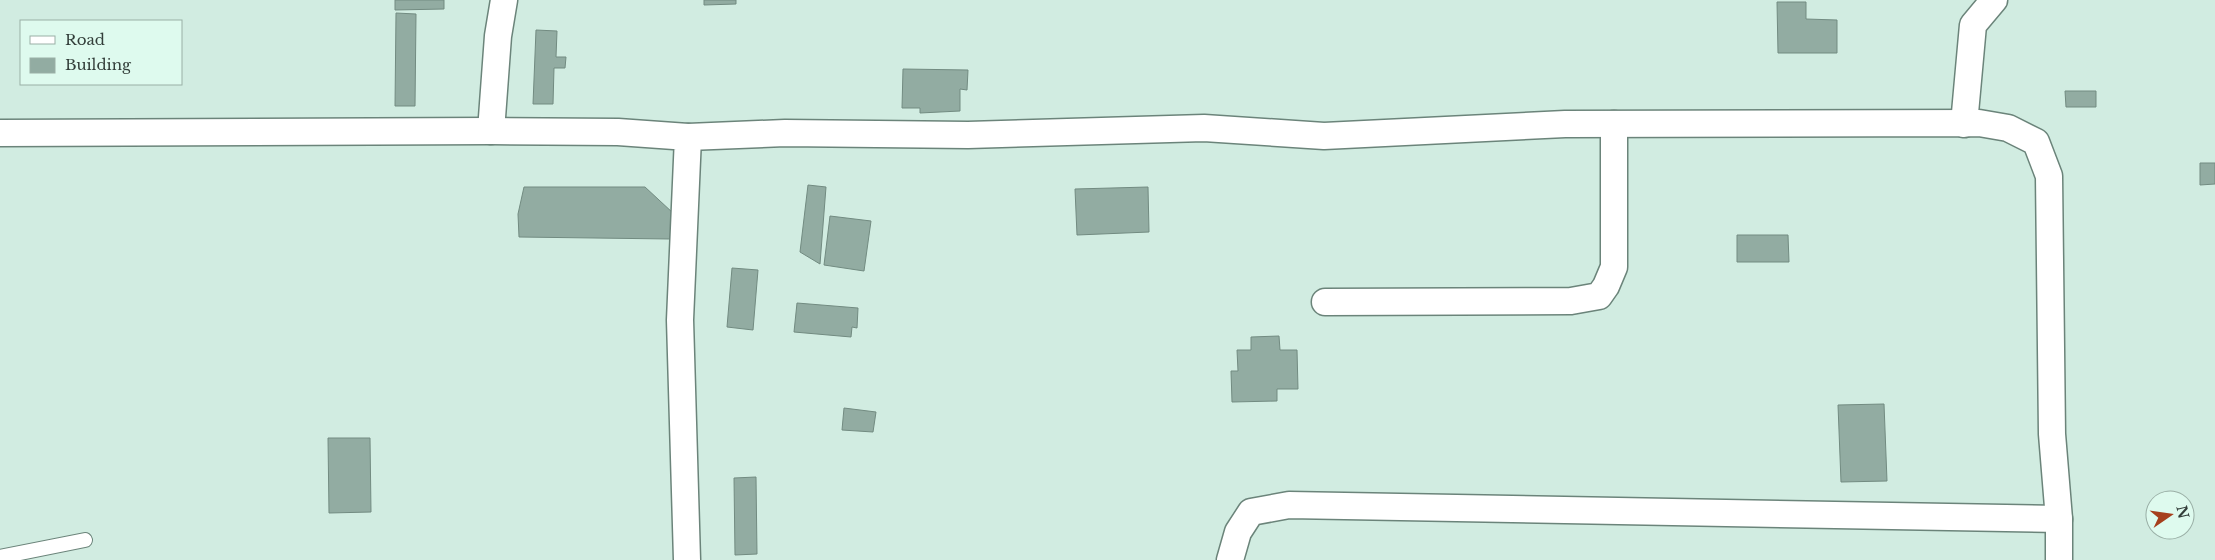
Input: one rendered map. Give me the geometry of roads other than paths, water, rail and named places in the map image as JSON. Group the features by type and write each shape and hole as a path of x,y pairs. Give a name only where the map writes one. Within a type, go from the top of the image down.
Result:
{"street":[{"path":"491,131 498,36 504,0"},
{"path":"1964,124 1973,25 1994,0"},
{"path":"0,133 491,131 618,132 688,138 785,133 968,135 1204,128 1324,136 1565,124 1979,123 2008,128 2036,142 2049,176 2052,434 2059,560"},
{"path":"1326,302 1571,300 1599,296 1606,286 1614,267 1614,124"},
{"path":"687,560 680,320 688,138"},
{"path":"1230,560 1238,532 1251,512 1289,505 2058,519"}],"lane":[{"path":"0,557 86,540"}]}
